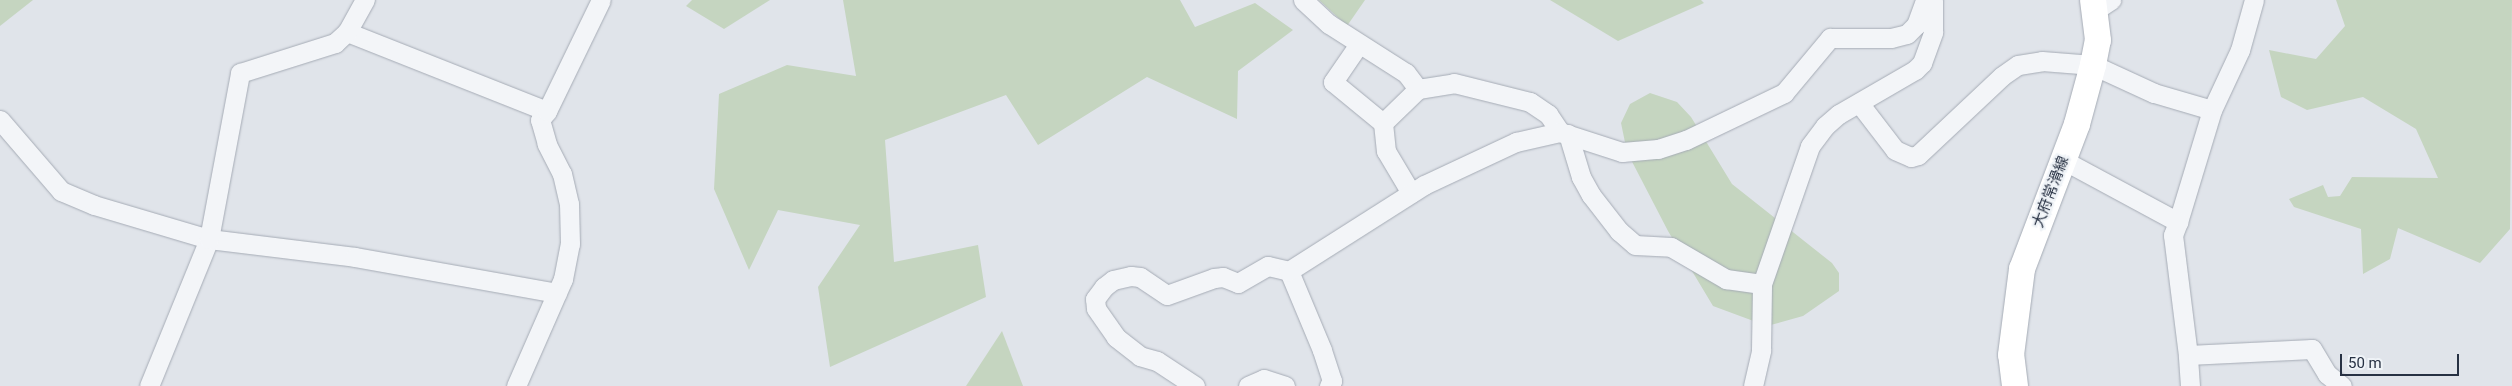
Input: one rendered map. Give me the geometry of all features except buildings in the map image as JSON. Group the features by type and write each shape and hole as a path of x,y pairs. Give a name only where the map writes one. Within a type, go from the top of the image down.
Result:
{"main road":[{"name":"大府常滑線","path":"2016,386 2012,347 2022,270 2063,160 2093,65 2098,40 2100,3"}],"street":[{"path":"149,386 209,239 240,73 322,48 348,32 365,0"},
{"path":"516,386 557,293 570,244 569,204 562,174 547,144 540,120 547,111 600,0"},
{"path":"1303,0 1314,13 1406,73 1418,89"},
{"path":"1187,384 1156,361 1140,356 1116,337 1096,308 1094,299 1113,280 1131,276 1140,277 1167,295 1214,278 1223,277 1238,284 1268,266 1289,271 1411,193 1516,142 1564,133 1622,152 1658,149 1686,140 1784,93 1830,38 1891,38 1907,34 1916,24 1925,0"},
{"path":"1753,386 1761,350 1762,284 1810,146 1825,126 1859,103 1915,70 1922,63 1933,32 1933,0"},
{"path":"2190,386 2173,235 2212,110 2240,50 2254,0"},
{"path":"348,32 547,111"},
{"path":"1359,44 1333,82 1383,124 1386,151 1411,193"},
{"path":"1859,103 1894,150 1911,157 1918,155 2002,76 2018,65 2042,61 2093,65 2154,93 2212,110"},
{"path":"1383,124 1418,89 1454,83 1530,102 1548,114 1564,133 1581,176 1591,195 1619,231 1636,245 1671,247 1726,279 1762,284"},
{"path":"0,120 50,180 70,197 209,239 355,257 557,293"},
{"path":"2063,160 2178,222"},
{"path":"1289,271 1334,384"},
{"path":"2188,356 2312,349 2327,374 2342,386"},
{"path":"1248,386 1264,379 1285,386"}],"green space":[{"path":"0,0 33,0 0,26"},
{"path":"692,0 770,0 724,29 686,6"},
{"path":"843,0 1180,0 1195,27 1255,3 1293,30 1238,71 1237,119 1147,77 1038,145 1006,95 885,140 894,262 978,245 986,297 830,367 818,287 860,225 778,210 749,270 714,189 719,94 787,65 856,76"},
{"path":"1319,0 1365,0 1347,26"},
{"path":"1550,0 1701,0 1704,3 1618,41"},
{"path":"2336,0 2512,0 2510,229 2480,263 2398,228 2390,259 2363,274 2361,229 2294,207 2289,199 2323,185 2328,197 2340,196 2352,177 2438,178 2416,129 2363,97 2307,110 2281,97 2269,50 2316,59 2345,26"},
{"path":"1650,93 1677,102 1691,117 1732,184 1832,263 1839,273 1839,291 1803,316 1767,326 1713,306 1668,231 1627,152 1621,123 1630,104"},
{"path":"1002,331 1023,386 966,386"}]}
